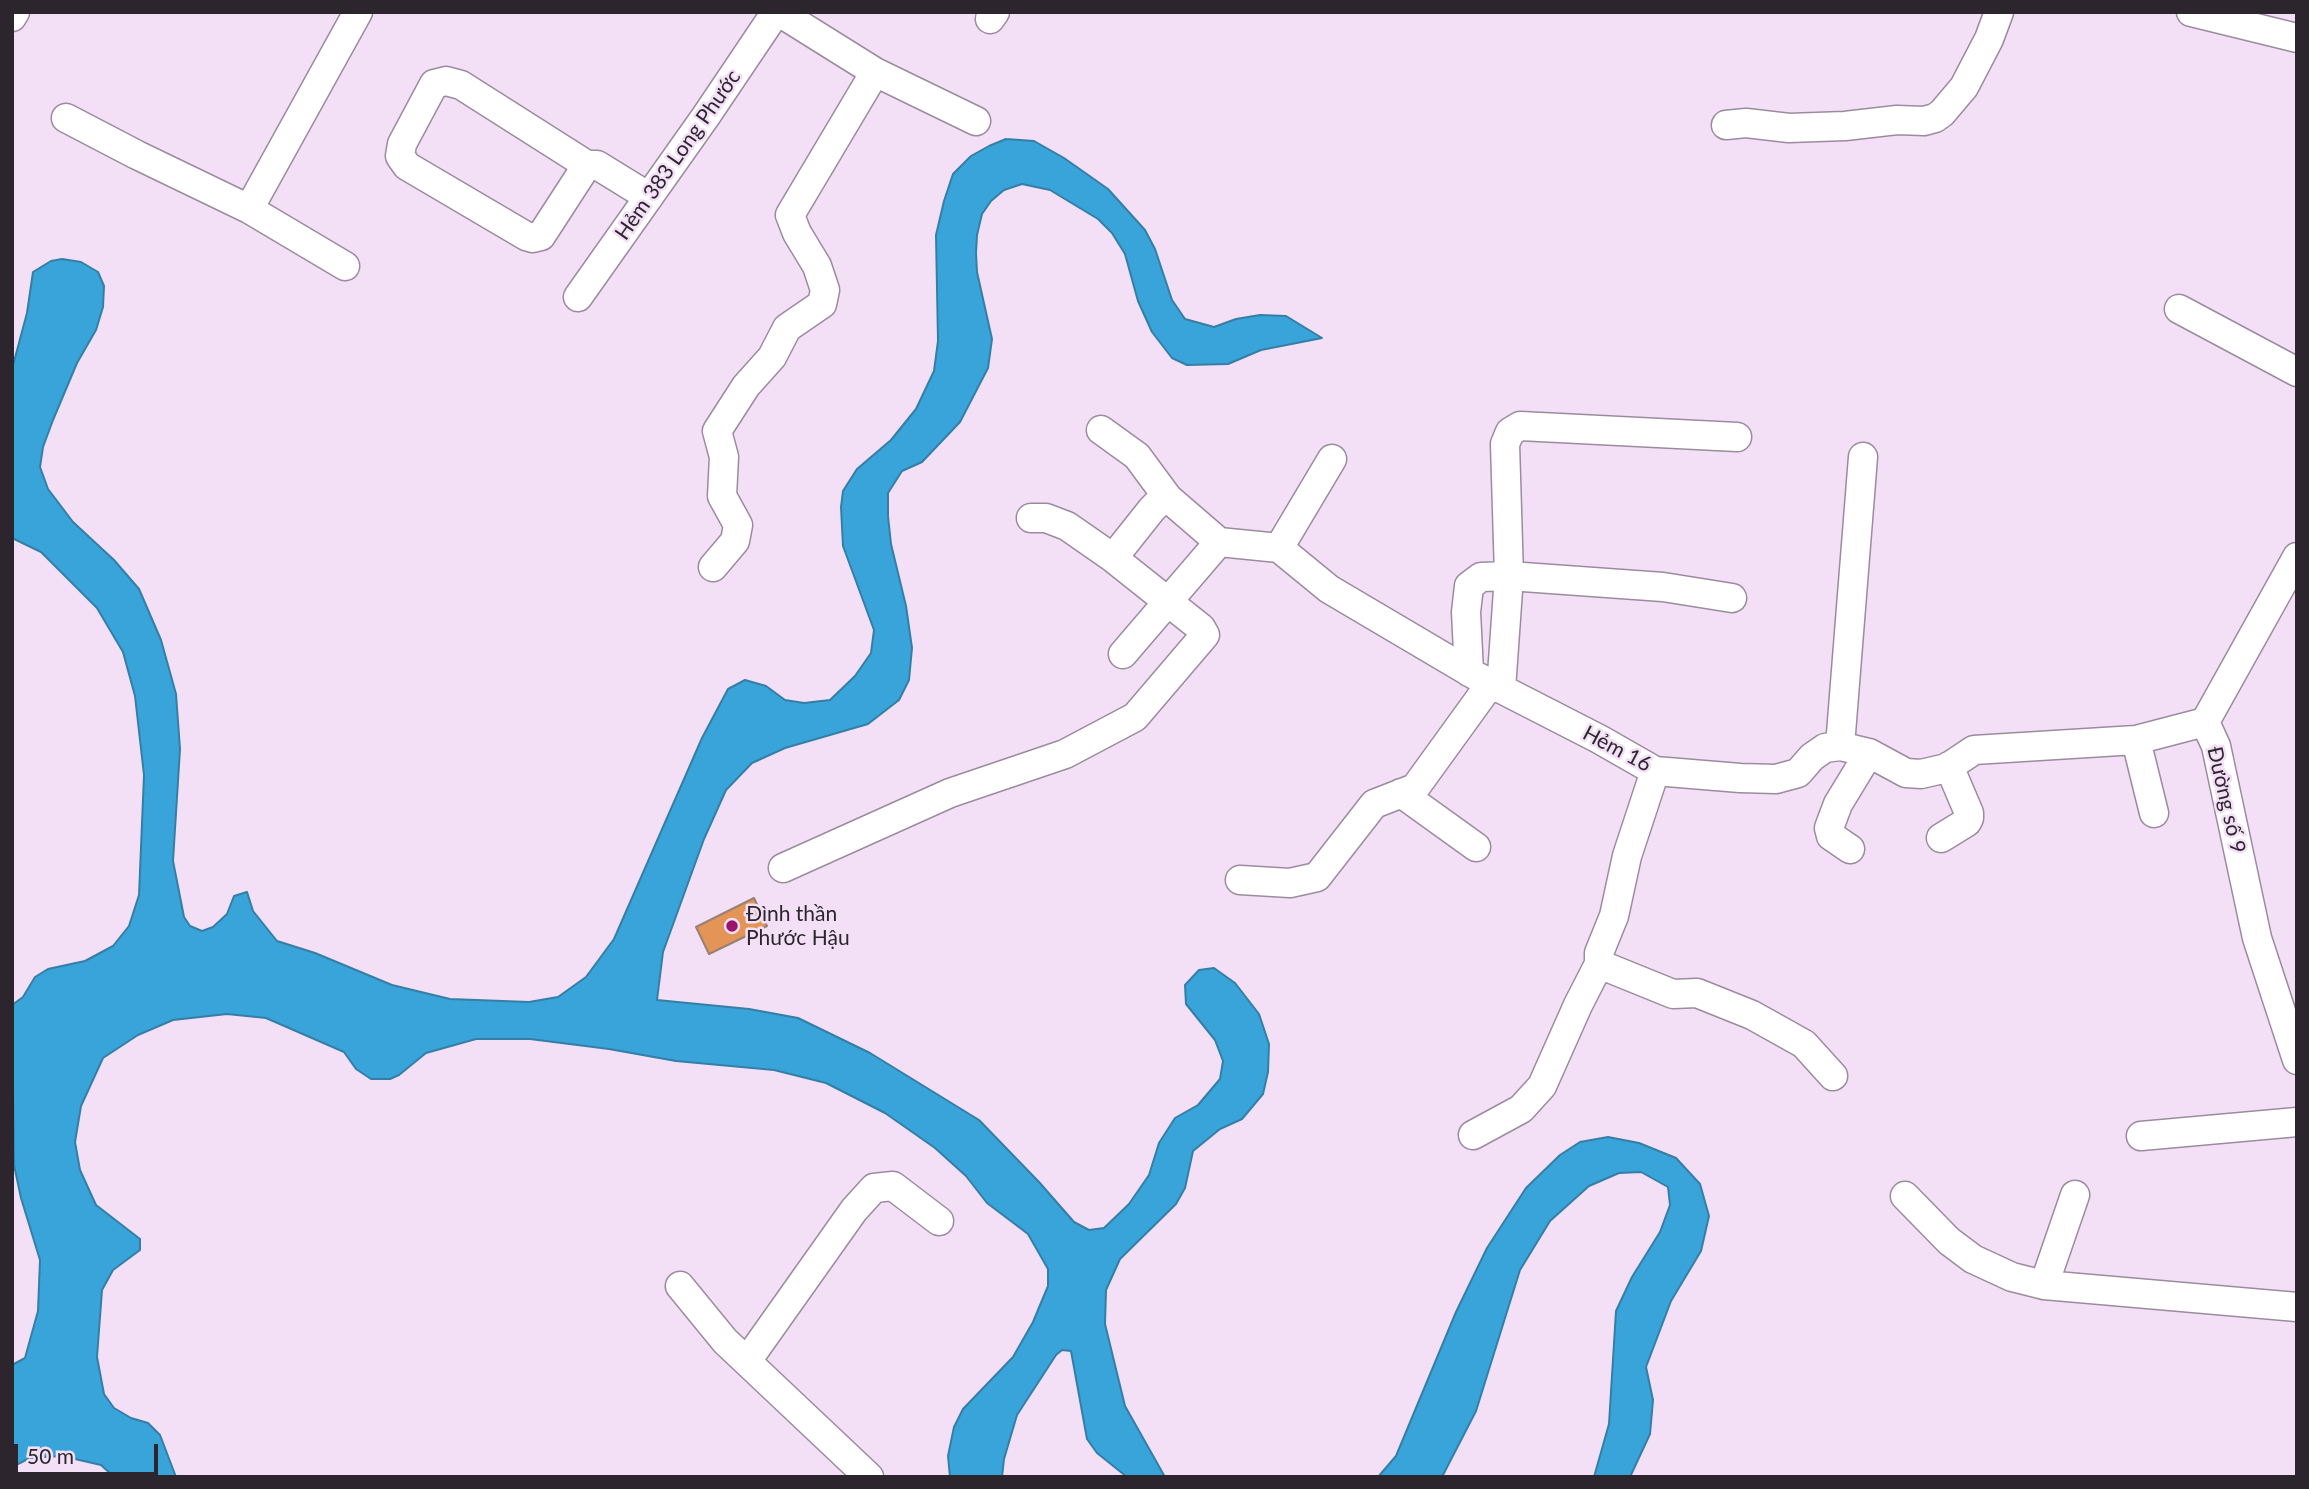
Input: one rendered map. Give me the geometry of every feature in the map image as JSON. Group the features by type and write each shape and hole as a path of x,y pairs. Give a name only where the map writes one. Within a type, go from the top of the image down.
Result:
{"street":[{"path":"12,17 15,12"},
{"path":"249,209 358,12"},
{"path":"777,12 876,72 976,121"},
{"name":"Hẻm 383 Long Phước","path":"578,297 777,12"},
{"path":"1726,125 1746,123 1789,128 1845,126 1897,120 1924,121 1935,118 1964,87 1989,39 1999,12"},
{"path":"2191,12 2297,38"},
{"path":"713,567 735,541 738,524 722,496 723,457 718,431 746,386 772,357 787,328 822,304 825,290 817,266 797,233 790,215 876,72"},
{"path":"587,165 541,236 533,238 407,166 400,156 402,144 434,84 446,81 461,85 587,165 597,165 649,197"},
{"path":"66,118 249,209 345,266"},
{"path":"2179,309 2297,372"},
{"path":"1240,880 1290,883 1317,877 1374,804 1415,788 1487,681 1510,576 1504,444 1510,432 1520,426 1738,437"},
{"path":"1101,430 1137,456 1168,498 1219,542 1279,548 1332,459"},
{"path":"1863,457 1840,746 1869,753 1906,773 1921,774 1950,766 1974,750 2136,740 2205,722"},
{"path":"1113,558 1152,509 1161,500 1168,498"},
{"path":"783,868 950,793 1065,754 1135,717 1205,635 1201,628 1113,558 1067,526 1046,518 1031,518"},
{"path":"1122,654 1219,542"},
{"name":"Hẻm 16","path":"1279,548 1329,589 1487,681 1656,771 1776,779 1798,773 1812,757 1825,748 1840,746"},
{"name":"Đường số 9","path":"2297,557 2205,722 2216,746 2257,938 2297,1060"},
{"path":"1487,681 1466,612 1469,586 1481,577 1510,576 1664,587 1732,598"},
{"path":"2136,740 2154,813"},
{"path":"1850,849 1831,836 1829,828 1838,804 1869,753"},
{"path":"1941,838 1969,818 1950,766"},
{"path":"1473,1135 1521,1109 1542,1086 1599,964 1599,953 1614,916 1627,856 1656,771"},
{"path":"1401,793 1476,847"},
{"path":"1599,964 1673,994 1697,993 1752,1015 1804,1044 1833,1076"},
{"path":"2141,1136 2297,1122"},
{"path":"747,1361 854,1210 874,1188 893,1186 939,1220"},
{"path":"2044,1285 2075,1195"},
{"path":"1905,1196 1949,1241 1973,1259 2012,1278 2044,1285 2297,1307"},
{"path":"680,1286 726,1340 869,1477"}],"water":[{"path":"1006,139 1034,141 1108,189 1145,230 1155,249 1172,300 1185,319 1214,327 1236,319 1260,315 1286,316 1322,338 1261,350 1228,364 1187,365 1172,358 1152,332 1138,301 1125,254 1112,233 1098,219 1050,190 1022,184 1004,190 991,201 982,214 976,253 977,272 992,339 988,368 960,422 922,462 902,471 888,493 891,544 906,606 912,648 909,680 899,700 868,724 785,748 752,763 726,790 704,839 663,952 657,1000 749,1009 798,1018 870,1053 979,1120 1074,1222 1089,1230 1104,1228 1129,1204 1149,1175 1159,1143 1175,1118 1198,1105 1220,1079 1223,1061 1215,1040 1186,1004 1185,985 1199,970 1214,968 1235,983 1259,1014 1269,1044 1268,1072 1263,1094 1242,1119 1220,1129 1193,1151 1185,1188 1176,1204 1120,1259 1106,1290 1105,1324 1125,1406 1165,1477 1127,1477 1097,1453 1087,1439 1071,1351 1062,1350 1017,1415 1004,1459 1002,1477 950,1477 948,1456 954,1427 963,1409 1013,1357 1033,1322 1048,1286 1048,1269 1028,1234 987,1203 966,1176 935,1148 885,1113 826,1083 774,1070 676,1061 530,1039 476,1039 426,1053 390,1079 371,1079 356,1069 344,1052 266,1018 227,1014 173,1020 138,1035 103,1058 81,1106 75,1142 80,1170 96,1205 140,1239 140,1250 113,1270 102,1290 97,1357 104,1394 114,1408 131,1418 148,1423 160,1435 176,1477 114,1477 101,1465 62,1456 30,1458 12,1467 12,1365 25,1358 38,1311 40,1260 14,1165 12,1005 23,997 35,977 48,969 85,961 113,946 129,926 139,895 144,775 135,696 123,652 97,608 41,552 12,538 12,369 27,313 33,272 51,261 62,259 81,262 98,272 104,286 103,307 96,330 77,363 53,420 43,447 40,467 48,489 73,522 114,560 139,589 161,640 176,694 180,749 173,861 184,917 190,926 202,931 213,927 227,914 234,896 247,892 253,911 277,941 315,953 392,985 450,999 529,1002 558,997 586,977 614,939 702,738 728,689 745,680 766,686 785,700 804,703 830,700 855,676 871,653 874,630 843,546 843,491 857,469 891,440 916,409 934,371 938,341 936,235 953,174 971,156"},
{"path":"1608,1137 1639,1143 1676,1158 1700,1184 1709,1216 1701,1251 1671,1301 1646,1367 1653,1400 1650,1434 1630,1477 1594,1477 1609,1424 1616,1311 1632,1277 1660,1232 1670,1205 1668,1187 1641,1172 1619,1173 1589,1186 1550,1221 1520,1270 1476,1411 1442,1477 1378,1477 1396,1456 1456,1312 1487,1248 1526,1188 1560,1155 1580,1142"}],"building":[{"name":"Đình thần Phước Hậu","path":"754,898 767,926 709,954 696,927"}],"place":[{"name":"Đình thần Phước Hậu","path":"732,926"}]}
